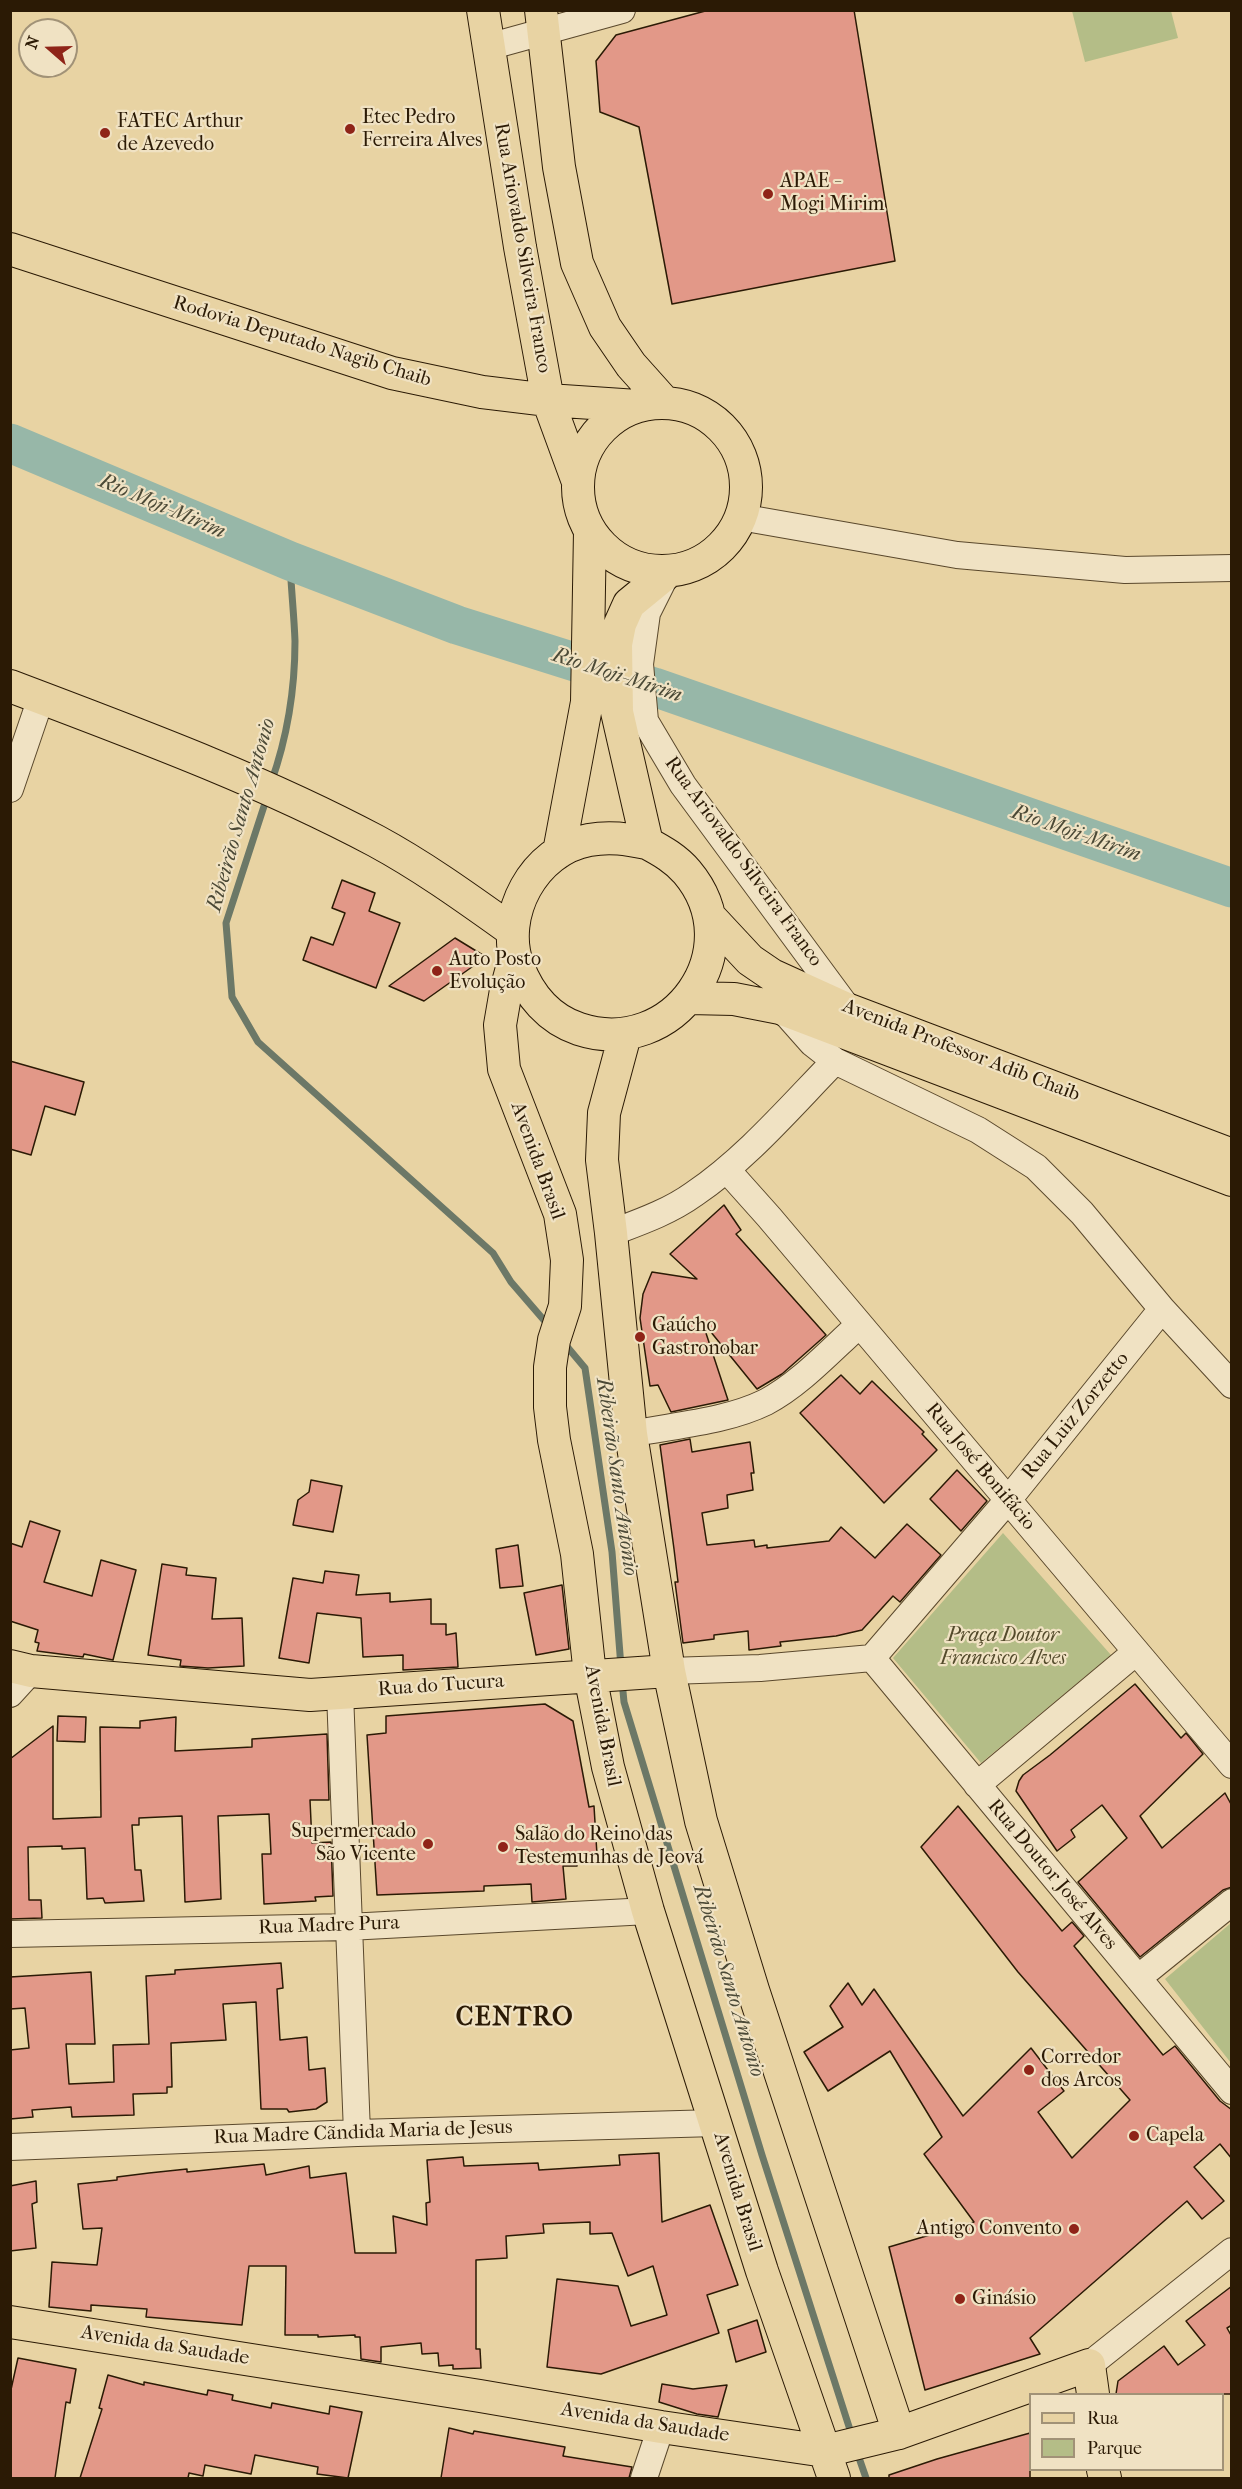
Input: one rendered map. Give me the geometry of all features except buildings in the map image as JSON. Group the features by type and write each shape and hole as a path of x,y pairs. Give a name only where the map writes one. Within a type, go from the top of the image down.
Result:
{"main road":[{"name":"Rua Ariovaldo Silveira Franco","path":"483,10 548,400 578,482"},
{"path":"542,21 559,167 577,263 605,327 631,365 651,405"},
{"name":"Rodovia Deputado Nagib Chaib","path":"10,249 392,373 482,392 548,400 651,405"},
{"path":"590,531 610,554 637,568 668,572 696,564 720,548 741,517 746,497 744,468 733,441 713,419 687,406 651,405 614,417 596,435 584,457 578,482 579,499 590,531 602,643 631,716 647,843"},
{"path":"559,852 587,702 602,643 620,624 629,604 668,572"},
{"path":"10,686 235,775 377,842 424,869 514,944"},
{"path":"617,837 647,843 669,855 687,872 701,892 709,916 710,945 704,973 689,998 676,1012 661,1022 625,1035 595,1034 567,1025 543,1008 525,985 514,944 517,908 526,886 540,867 559,852 587,840 617,837"},
{"name":"Avenida Professor Adib Chaib","path":"709,916 750,960 772,975 849,1010 1232,1155"},
{"name":"Avenida Brasil","path":"514,944 500,1025 504,1069 560,1214 567,1260 565,1306 554,1340 549,1367 550,1407 597,1675 608,1767 648,1911 762,2271 835,2458"},
{"name":"Avenida Professor Adib Chaib","path":"689,998 734,999 780,1008 1232,1180"},
{"path":"625,1035 604,1113 602,1160 631,1434 660,1671 701,1821 890,2436"},
{"name":"Rua do Tucura","path":"21,1668 310,1695 660,1671"},
{"name":"Avenida da Saudade","path":"10,2322 468,2394 835,2458 890,2436 1029,2397"},
{"name":"Avenida da Saudade","path":"1044,2393 1091,2380"}],"street":[{"path":"488,47 542,21 622,10"},
{"path":"741,517 957,555 1125,570 1232,568"},
{"name":"Rua Ariovaldo Silveira Franco","path":"668,572 646,613 631,716 849,1010"},
{"path":"10,789 41,698"},
{"path":"780,1008 812,1043 835,1061 978,1130 1036,1167 1082,1213 1162,1309 1232,1385"},
{"path":"611,1233 664,1213 727,1170 835,1061"},
{"name":"Rua José Bonifácio","path":"727,1170 1232,1764"},
{"name":"Rua Luiz Zorzetto","path":"872,1658 1008,1500 1162,1309"},
{"path":"631,1434 740,1413 768,1401 799,1378 859,1325"},
{"path":"977,1785 1136,1652"},
{"name":"Rua do Tucura","path":"660,1671 760,1668 872,1658"},
{"name":"Rua Doutor José Alves","path":"872,1658 1232,2091"},
{"path":"10,1694 21,1668"},
{"path":"340,1693 357,2133"},
{"path":"1138,1978 1232,1902"},
{"name":"Rua Madre Pura","path":"10,1934 348,1927 648,1911"},
{"name":"Rua Madre Cãndida Maria de Jesus","path":"10,2147 357,2133 716,2123"},
{"name":"Avenida da Saudade","path":"1091,2380 1232,2251"},
{"path":"644,2478 661,2427"}],"green space":[{"path":"1072,11 1171,11 1178,38 1085,62"},
{"name":"Praça Doutor Francisco Alves","path":"1003,1533 1111,1655 981,1763 893,1658"},
{"path":"1231,1923 1231,2063 1165,1979"}],"waterway":[{"name":"Rio Moji-Mirim","path":"10,443 290,561 457,625 654,687 1232,888"},
{"name":"Ribeirão Santo Antonio","path":"271,783 286,731 294,677 295,641 290,561"},
{"name":"Ribeirão Santo Antonio","path":"267,797 226,923 232,997 258,1042 493,1253 511,1282 549,1326"},
{"name":"Ribeirão Santo Antonio","path":"564,1343 585,1368 612,1552 621,1667"},
{"name":"Ribeirão Santo Antonio","path":"622,1681 624,1702 762,2155 852,2436"},
{"name":"Ribeirão Santo Antonio","path":"857,2452 866,2478"}],"place":[{"name":"Etec Pedro Ferreira Alves","path":"350,129"},
{"name":"FATEC Arthur de Azevedo","path":"105,133"},
{"name":"APAE - Mogi Mirim","path":"768,194"},
{"name":"Auto Posto Evolução","path":"437,971"},
{"name":"Gaúcho Gastronobar","path":"640,1337"},
{"name":"Supermercado São Vicente","path":"428,1844"},
{"name":"Salão do Reino das Testemunhas de Jeová","path":"503,1847"},
{"name":"Corredor dos Arcos","path":"1029,2070"},
{"name":"Capela","path":"1134,2136"},
{"name":"Antigo Convento","path":"1074,2229"},
{"name":"Ginásio","path":"960,2299"}],"district":[{"name":"CENTRO","path":"515,2019"}]}
